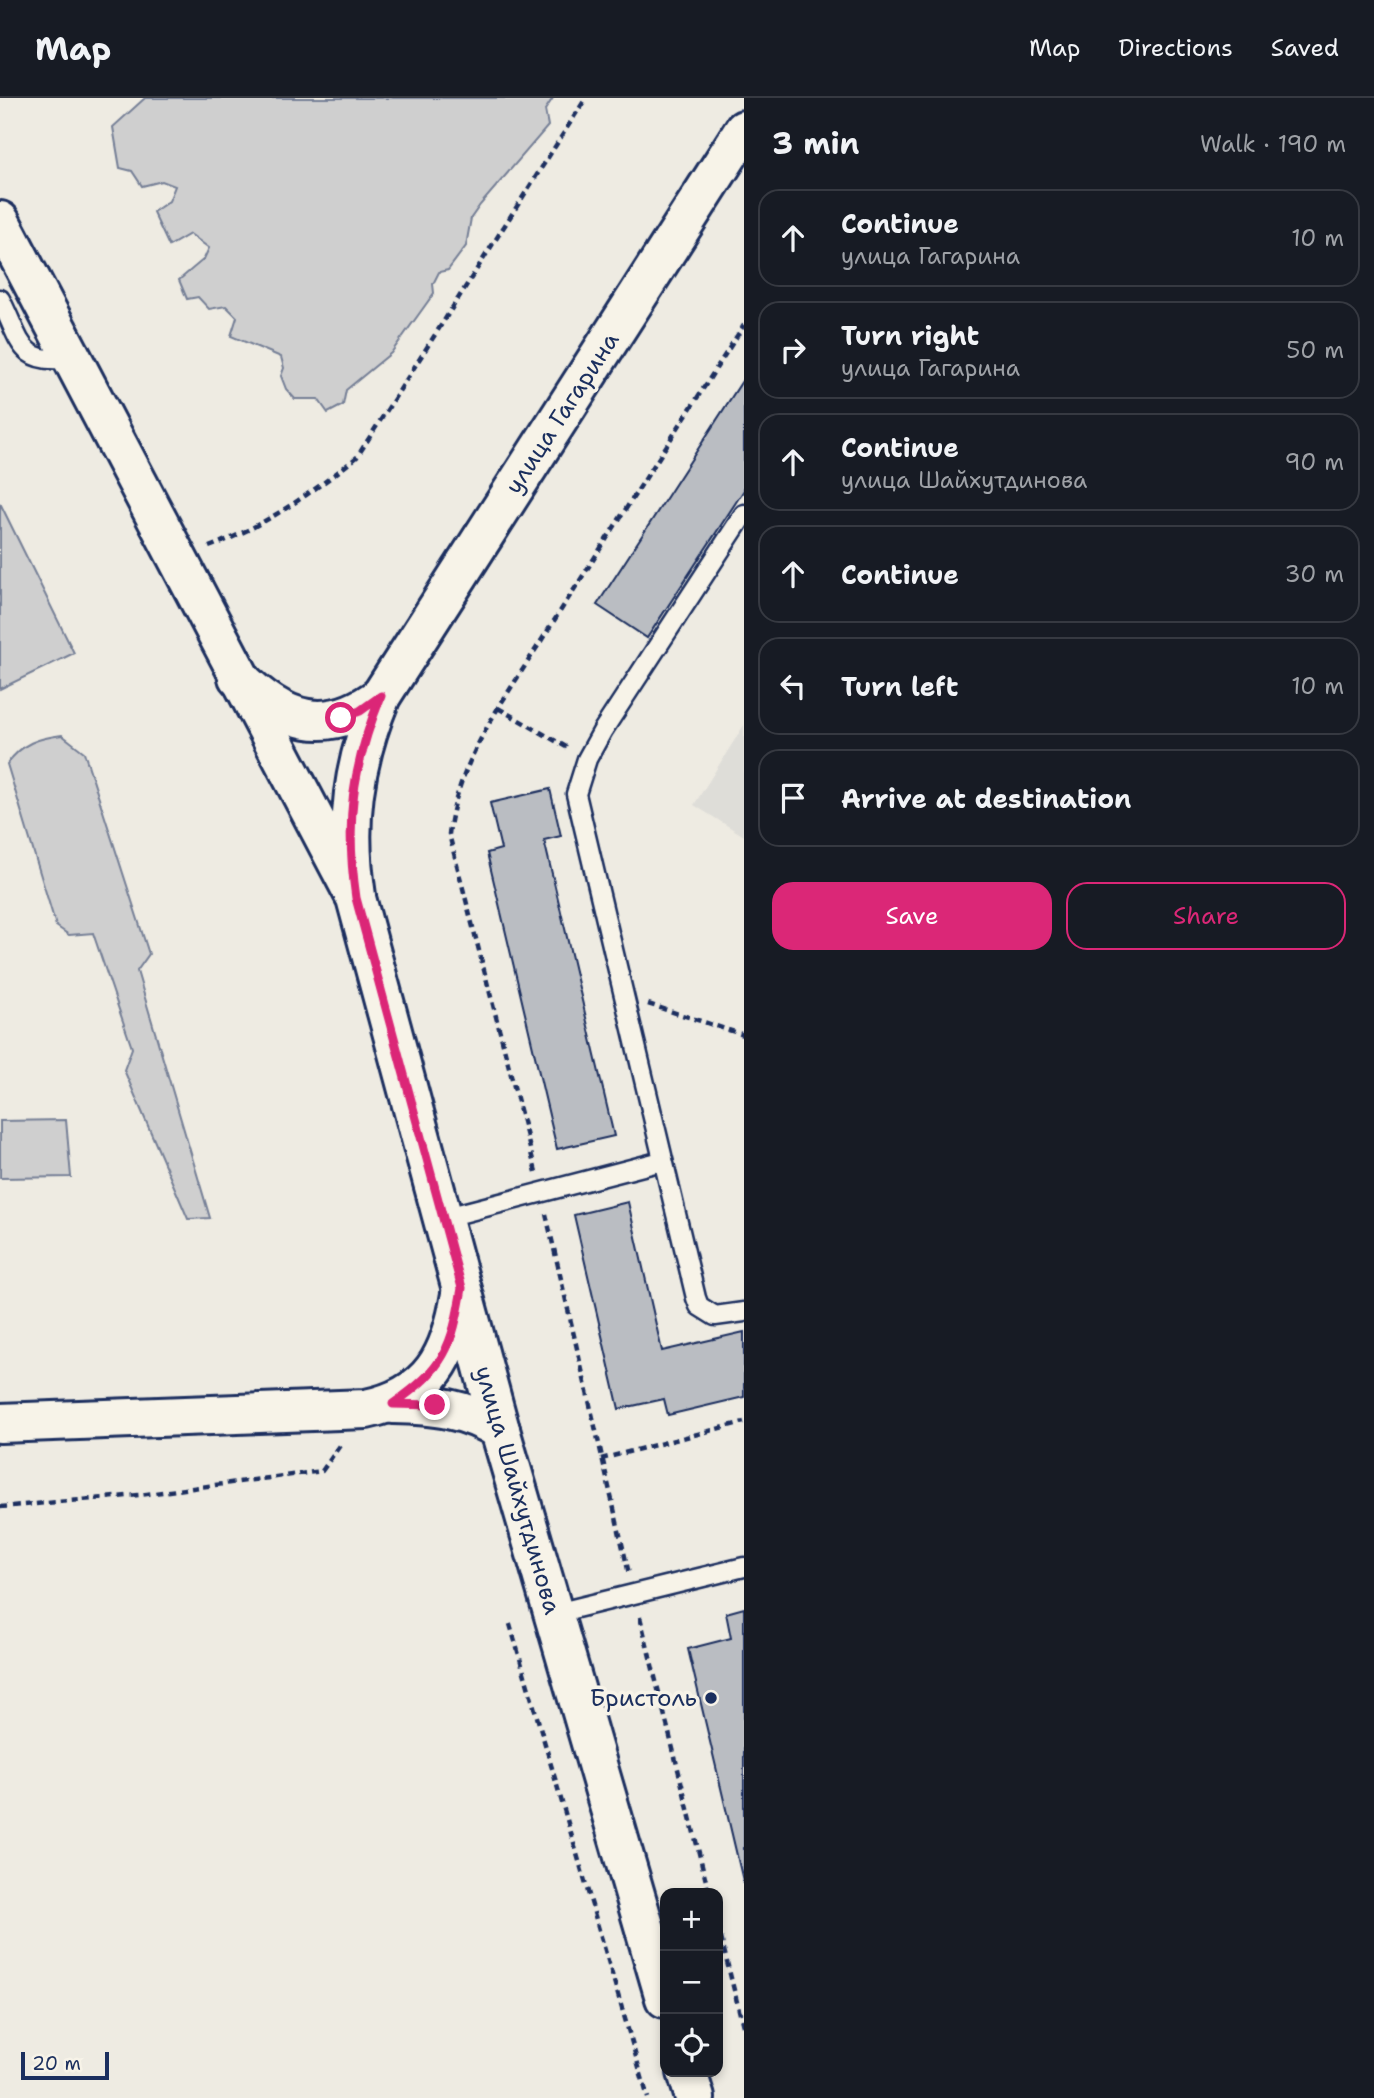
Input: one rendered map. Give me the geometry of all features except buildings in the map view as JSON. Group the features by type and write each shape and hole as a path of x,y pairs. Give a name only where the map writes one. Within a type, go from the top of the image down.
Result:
{"main road":[{"name":"улица Гагарина","path":"356,898 350,849 351,802 361,749 381,696 744,130"},
{"path":"0,221 175,559 356,898"},
{"name":"улица Гагарина","path":"239,677 274,707 307,721 341,718 360,711 381,696"},
{"name":"улица Шайхутдинова","path":"356,898 500,1430 660,1981"},
{"path":"379,1406 419,1385 441,1360 455,1334 462,1288"},
{"path":"0,1423 435,1405 483,1418 500,1430"},
{"path":"689,2077 695,2098"}],"lane":[{"path":"0,299 27,353 47,362 70,358"},
{"path":"744,514 587,759 576,794 662,1161 699,1306 715,1316 744,1312"},
{"path":"443,1218 662,1161"},
{"path":"552,1614 744,1567"}],"path":[{"path":"175,559 240,535 328,480 357,457 586,98"},
{"path":"708,1888 601,1459 541,1192 449,834 453,801 466,766 498,708 744,325"},
{"path":"498,708 587,759"},
{"path":"624,996 744,1035"},
{"path":"0,1507 139,1494 321,1471 379,1406"},
{"path":"601,1459 744,1422"},
{"path":"510,1624 648,2098"},
{"path":"723,1946 744,2030"}],"shaded area":[{"path":"145,98 553,98 545,110 548,126 471,218 466,246 448,270 439,272 433,284 434,293 391,353 346,390 343,405 328,413 318,399 295,399 286,389 281,376 284,368 281,357 231,336 237,317 226,306 209,309 198,297 187,299 179,280 204,259 209,248 190,234 169,246 153,212 169,201 175,186 162,181 142,186 132,171 120,168 113,127"},
{"path":"0,503 74,653 0,689"},
{"path":"744,725 744,836 694,805"},
{"path":"62,735 84,752 149,954 137,971 210,1218 188,1219 124,1070 132,1048 93,933 69,935 56,926 7,764 31,743"},
{"path":"66,1120 71,1177 0,1178 0,1121"}],"place":[{"name":"Бристоль","path":"711,1698"}],"route":[{"path":"341,718 360,711 381,696 358,760 351,802 350,849 356,898 462,1288 455,1334 441,1360 419,1385 393,1404 435,1405"}]}
